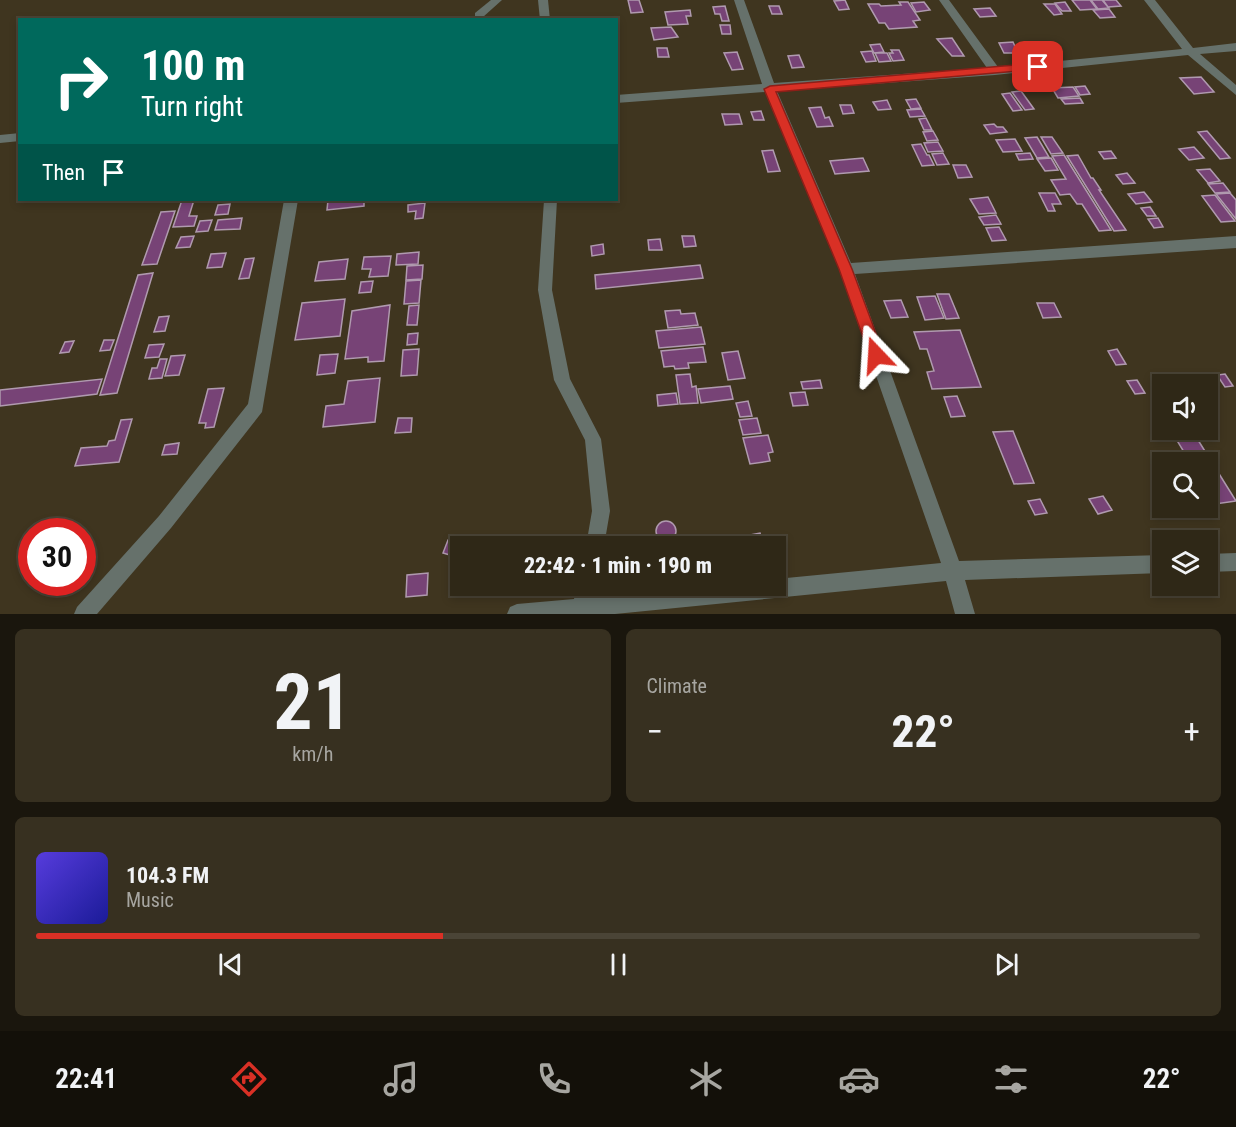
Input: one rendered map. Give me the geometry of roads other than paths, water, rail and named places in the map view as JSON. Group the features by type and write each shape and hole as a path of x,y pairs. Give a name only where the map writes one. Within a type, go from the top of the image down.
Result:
{"street":[{"path":"479,15 497,0"},
{"path":"543,0 545,18"},
{"path":"739,0 770,89 846,269 953,571 965,614"},
{"path":"944,0 995,71"},
{"path":"1149,0 1190,51 1236,91"},
{"path":"618,99 995,71 1236,46"},
{"path":"0,139 18,137"},
{"path":"84,614 151,538 256,407 291,201"},
{"path":"550,201 545,290 562,380 593,438 601,511 597,536"},
{"path":"846,269 1236,242"},
{"path":"1218,562 1236,561"},
{"path":"517,614 581,611 953,571 1152,564"},
{"path":"581,611 584,596"}]}
